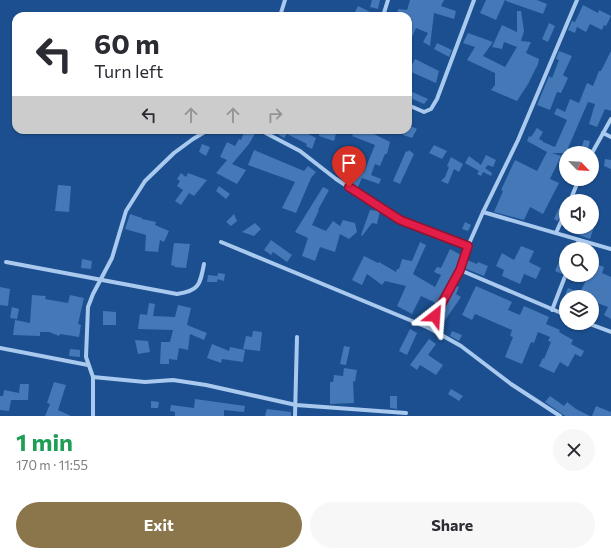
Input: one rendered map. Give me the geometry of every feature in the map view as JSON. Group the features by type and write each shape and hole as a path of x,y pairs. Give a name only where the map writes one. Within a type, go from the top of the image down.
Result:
{"street":[{"path":"281,12 285,0"},
{"path":"384,12 388,0"},
{"path":"412,107 424,112 432,109 437,100 474,0"},
{"path":"429,328 460,270 468,246 518,140 578,0"},
{"path":"596,146 611,119"},
{"path":"603,133 611,137"},
{"path":"94,416 93,377 88,365 85,346 88,307 93,294 112,258 126,211 145,181 174,153 201,134"},
{"path":"268,134 300,151 336,178 400,220 468,246"},
{"path":"483,212 611,249"},
{"path":"556,233 559,226"},
{"path":"221,242 429,328 461,346 511,384 560,416"},
{"path":"6,262 177,294 189,292 198,286 204,264"},
{"path":"460,270 559,312"},
{"path":"552,310 563,282"},
{"path":"599,328 611,332"},
{"path":"295,416 297,337"},
{"path":"0,348 88,365"},
{"path":"93,377 145,382 173,380 206,385 296,405 406,413"}],"building":[{"path":"372,0 380,0 378,9 370,7"},
{"path":"410,0 444,0 441,6 456,11 454,19 434,13 430,46 423,42 428,33 416,28 412,37 412,12 398,12 398,9 407,10"},
{"path":"486,0 505,0 496,20 480,13"},
{"path":"506,0 537,0 547,4 543,14"},
{"path":"583,5 598,13 599,10 611,16 606,26 604,25 602,30 590,24 586,32 577,27 575,33 568,30 572,21 575,22"},
{"path":"358,6 371,12 355,12"},
{"path":"517,11 521,11 524,31 521,41 531,42 526,53 539,59 528,84 517,101 491,90 495,85 495,73 467,60 475,47 463,43 468,33 493,42 483,56 505,67 517,47 504,42 502,49 492,47 502,25 517,32"},
{"path":"549,23 555,26 548,42 542,39"},
{"path":"437,43 452,50 449,57 434,49"},
{"path":"559,51 572,56 563,75 568,78 561,93 557,92 550,110 537,105 549,76 552,78 559,60 556,59"},
{"path":"611,51 611,111 605,109 597,127 589,124 595,104 588,102 569,146 559,146 559,153 552,153 559,155 559,160 550,179 559,183 543,214 530,207 524,220 494,212 503,191 501,190 515,160 537,171 547,152 527,141 529,136 531,137 537,128 543,132 539,139 555,147 567,120 554,114 557,108 565,112 570,99 579,103 587,83 593,86 599,71 601,71"},
{"path":"415,59 439,71 436,83 412,72 412,65"},
{"path":"412,92 428,99 424,104 412,99"},
{"path":"412,127 417,129 412,138 403,135 412,134"},
{"path":"243,134 255,134 249,144 232,164 246,170 237,184 216,173 227,160 220,157 227,142 235,146 239,139 241,140"},
{"path":"278,134 287,134 284,138"},
{"path":"287,134 308,134 316,138 312,149 306,146 307,144"},
{"path":"319,134 336,134 334,141 319,136"},
{"path":"353,134 374,134 390,142 387,154 385,154 380,166 375,164 371,175 381,179 379,184 362,178 357,189 347,182 348,178 339,172 344,164 352,169 353,167 364,172 375,145 352,136"},
{"path":"584,140 590,141 589,146 582,146"},
{"path":"202,144 210,147 206,156 199,152"},
{"path":"434,145 447,151 442,159 429,153"},
{"path":"254,150 304,171 308,166 316,172 311,178 296,213 282,208 295,182 248,165"},
{"path":"409,150 414,154 400,184 393,181 406,151 408,152"},
{"path":"486,155 496,160 493,167 488,165 485,168 492,173 491,176 483,172 481,176 477,174 479,171 465,163 469,156 481,165"},
{"path":"451,157 463,164 459,172 454,169 448,184 441,181 445,177 449,167 447,166"},
{"path":"605,159 611,160 611,169 604,166"},
{"path":"181,173 186,177 188,173 207,180 194,196 189,193 181,205 175,201 183,190 177,186 180,181 177,179"},
{"path":"58,185 71,186 69,212 55,211"},
{"path":"219,186 230,194 226,199 216,191"},
{"path":"323,187 329,190 312,225 326,231 333,221 340,226 343,220 355,223 357,232 349,239 340,234 335,252 320,247 315,261 302,256 308,238 295,232"},
{"path":"559,208 558,221 554,219"},
{"path":"370,210 380,211 377,224 372,223 362,236 361,235"},
{"path":"130,214 142,219 156,222 155,225 169,231 164,242 160,240 158,252 145,251 146,235 125,229"},
{"path":"234,214 237,221 231,226 226,222"},
{"path":"465,222 471,225 468,231 462,229"},
{"path":"255,223 261,229 254,236 242,232"},
{"path":"576,234 592,234 590,239"},
{"path":"271,240 292,255 287,262 273,252 271,255 264,250"},
{"path":"420,242 426,245 413,274 435,287 441,275 434,272 437,267 441,268 450,249 461,255 457,269 438,304 421,296 412,314 397,306 406,286 385,281 382,285 367,274 362,285 352,280 364,256 378,263 379,262 396,272 397,269 399,269 402,259 412,261"},
{"path":"174,243 190,244 186,268 174,267 175,266 171,265"},
{"path":"521,246 534,251 529,262 541,268 536,279 524,274 520,284 502,276 504,270 496,266 502,253 514,260"},
{"path":"82,259 92,261 91,269 81,268"},
{"path":"467,260 488,266 484,276 464,268"},
{"path":"559,262 559,273 555,271"},
{"path":"599,265 604,267 602,273 611,277 611,319 604,315 608,307 599,304 599,290 581,290 585,282 599,282"},
{"path":"218,273 225,274 224,281 217,279"},
{"path":"208,275 218,276 217,282 207,282"},
{"path":"456,286 459,287 456,294 461,297 441,326 436,322"},
{"path":"476,286 512,302 508,310 520,315 524,306 549,317 546,324 560,330 559,332 573,340 571,344 584,351 581,357 575,354 568,367 560,362 554,373 539,366 543,358 544,359 551,342 548,341 550,337 538,332 534,343 531,342 522,364 505,357 513,337 510,336 512,330 475,314 472,320 462,315"},
{"path":"0,287 10,289 8,306 0,305"},
{"path":"32,295 46,296 45,299 68,303 70,295 84,298 78,324 81,325 79,337 60,334 59,336 49,332 40,332 40,336 13,335 15,320 30,323"},
{"path":"149,303 155,304 153,316 175,317 178,305 191,308 187,325 207,333 204,340 190,334 188,350 179,348 177,360 169,359 169,364 160,364 161,342 170,342 173,330 138,329 140,314 147,315"},
{"path":"12,307 19,309 17,319 10,318"},
{"path":"103,311 116,312 116,325 103,325"},
{"path":"410,329 417,333 407,355 399,351"},
{"path":"253,331 262,332 260,351 243,349 246,336 252,337"},
{"path":"452,331 462,335 459,341 450,336"},
{"path":"429,339 436,344 428,355 443,365 436,375 420,365 417,370 410,365"},
{"path":"135,340 148,341 150,352 138,354"},
{"path":"212,344 229,351 230,347 245,350 243,362 222,359 221,363 207,358"},
{"path":"344,346 350,347 346,365 340,364"},
{"path":"70,349 80,350 80,357 69,356"},
{"path":"344,368 357,370 355,382 353,381 354,403 330,404 330,382 333,382 334,375 343,376"},
{"path":"54,382 66,385 58,410 71,416 45,416 50,404 47,403"},
{"path":"20,384 29,384 28,400 11,400 9,411 0,410 0,396 3,396 4,390 19,393"},
{"path":"451,389 463,396 459,401 448,394"},
{"path":"390,396 397,396 397,409 390,408"},
{"path":"550,396 564,406 567,402 576,409 590,416 565,416 545,402"},
{"path":"195,399 245,406 244,412 224,410 224,416 175,416 175,412 170,411 171,405 194,408"},
{"path":"151,401 159,402 158,408 151,408"},
{"path":"596,406 611,412 611,416 592,416"},
{"path":"267,409 291,412 291,416 265,416"}],"route":[{"path":"349,187 400,220 468,246 460,270 435,316"}]}
